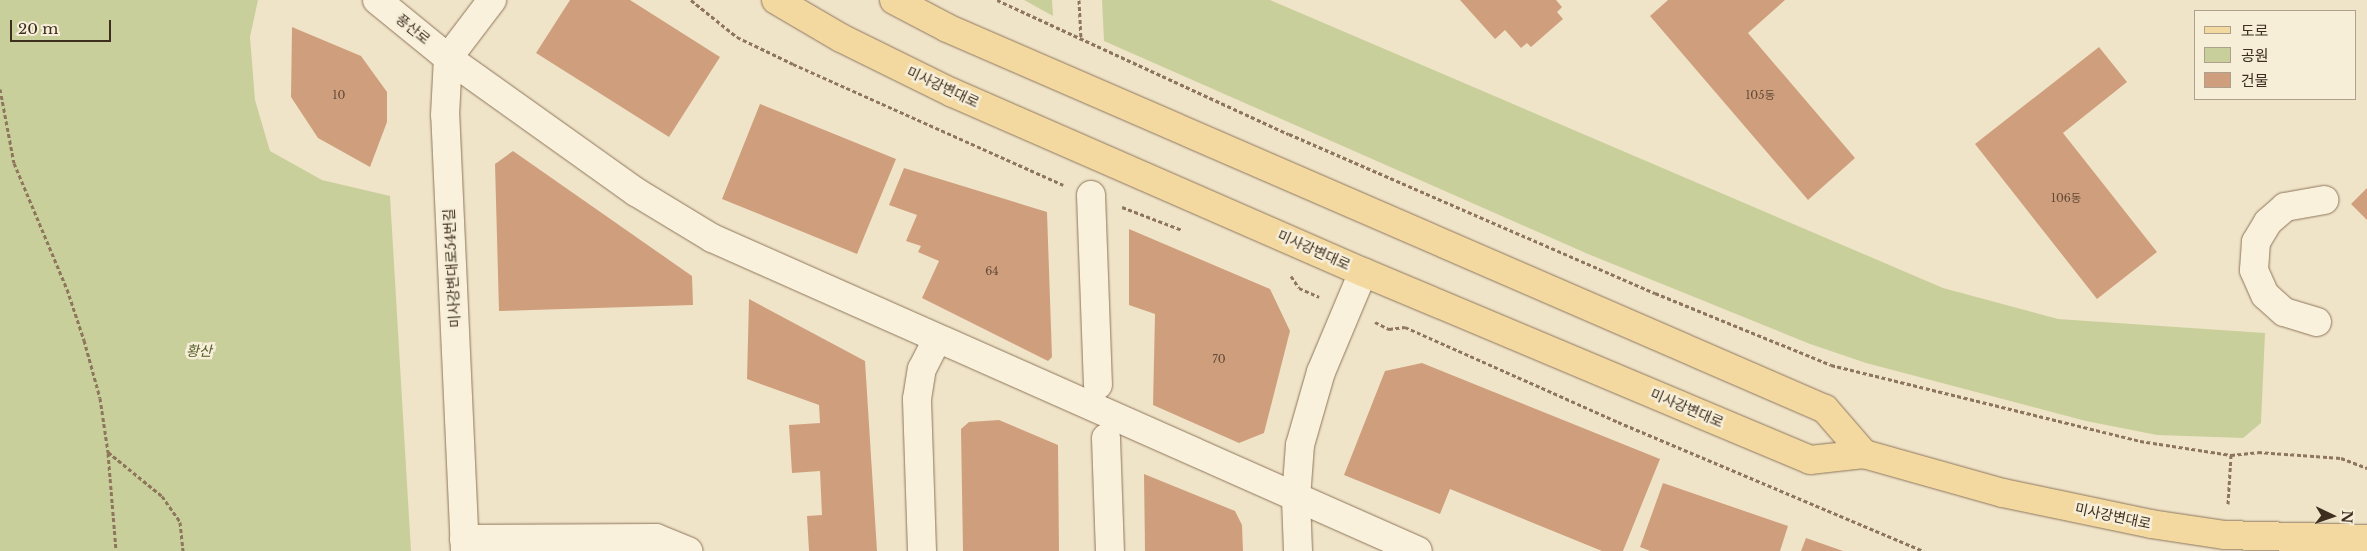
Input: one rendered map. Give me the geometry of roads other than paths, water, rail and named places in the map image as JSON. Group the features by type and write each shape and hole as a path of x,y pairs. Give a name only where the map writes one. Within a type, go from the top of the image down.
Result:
{"main road":[{"name":"미사강변대로","path":"776,0 841,38 953,92 1363,272 1810,460 1864,454 2002,493 2152,524 2225,535 2303,545 2367,539"},
{"path":"894,0 947,28 1825,409 1864,454"}],"street":[{"name":"풍산로","path":"377,0 448,58 636,192 712,238 937,340 1099,408 1296,498 1418,551"},
{"path":"448,58 492,0"},
{"name":"미사강변대로54번길","path":"448,58 445,115 464,545"},
{"path":"1091,195 1098,385"},
{"path":"2317,322 2284,312 2265,295 2254,270 2256,242 2268,222 2285,207 2324,200"},
{"path":"1298,551 1296,498 1300,445 1321,372 1363,272"},
{"path":"922,551 917,399 922,369 937,340"},
{"path":"1106,438 1110,551"},
{"path":"464,545 656,538 689,551"}],"park label":[{"name":"황산","path":"199,351"}]}
